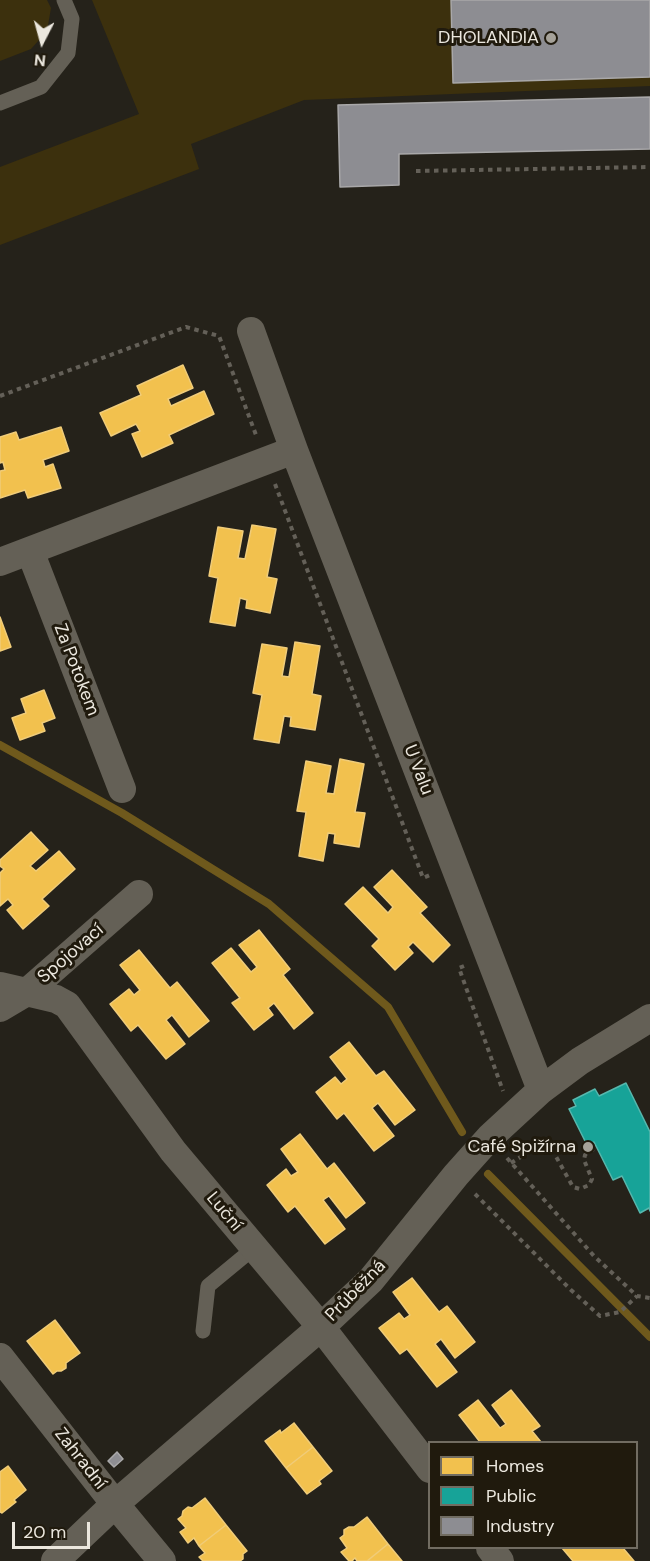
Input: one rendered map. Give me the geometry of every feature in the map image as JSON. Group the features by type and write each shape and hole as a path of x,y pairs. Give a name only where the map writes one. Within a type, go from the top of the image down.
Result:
{"street":[{"name":"U Valu","path":"251,331 294,450 541,1090"},
{"path":"0,562 294,450"},
{"name":"Za Potokem","path":"30,551 122,789"},
{"name":"Spojovací","path":"0,1008 14,989 139,894"},
{"name":"Luční","path":"14,989 56,999 67,1005 173,1151 321,1327 428,1467"},
{"name":"Průběžná","path":"55,1561 115,1504 321,1327 371,1280 456,1175 490,1137 541,1090 580,1061 650,1018"},
{"name":"Zahradní","path":"0,1357 162,1561"},
{"path":"491,1549 500,1561"}],"lane":[{"path":"0,103 41,87 68,53 72,19 64,0"},
{"path":"203,1331 208,1286 254,1248"}],"path":[{"path":"416,171 650,167"},
{"path":"0,396 186,327 219,336 423,878 432,874"},
{"path":"466,965 459,968 506,1100"},
{"path":"490,1137 594,1256 637,1296 650,1298"},
{"path":"511,1163 535,1148 545,1147 554,1153 573,1187 580,1189 589,1185 592,1179 584,1160 585,1155 597,1148"},
{"path":"456,1175 600,1316 620,1312 637,1296"}],"shaded area":[{"path":"0,0 47,0 51,8 47,31 31,49 0,61"},
{"path":"92,0 650,0 650,86 304,100 191,144 199,169 0,245 0,167 139,114"}],"building: Homes":[{"path":"183,365 193,388 168,399 171,406 204,391 214,414 169,435 173,443 142,457 132,434 140,431 136,424 111,436 100,413 141,395 137,386"},
{"path":"61,427 69,451 43,460 45,467 53,464 61,488 28,498 25,490 0,498 0,471 5,470 3,462 0,463 0,437 16,432 19,440"},
{"path":"252,525 276,529 267,577 277,579 270,613 246,608 247,600 240,598 235,626 210,622 218,578 209,576 218,527 243,531 238,558 245,559"},
{"path":"0,617 11,647 0,651"},
{"path":"295,642 320,646 312,694 321,696 315,730 290,726 291,717 284,716 279,743 254,739 262,695 253,693 262,644 287,648 282,676 289,677"},
{"path":"44,690 55,718 42,723 45,731 20,740 12,718 26,713 21,699"},
{"path":"340,759 364,764 355,812 365,813 359,847 334,843 335,834 328,833 323,861 299,856 306,812 297,811 306,761 331,766 326,793 334,794"},
{"path":"31,832 48,850 30,866 36,871 59,851 75,869 42,899 49,906 23,929 7,910 13,905 8,899 0,906 0,873 4,869 0,866 0,860"},
{"path":"392,870 427,907 420,913 450,945 433,962 413,942 408,947 413,953 395,970 372,946 379,939 345,904 363,887 388,913 393,907 374,887"},
{"path":"259,930 290,969 283,975 313,1013 294,1029 274,1003 268,1008 273,1015 254,1030 232,1003 240,998 212,963 231,948 251,972 257,967 239,945"},
{"path":"139,950 170,988 177,982 209,1021 189,1037 172,1015 166,1020 185,1044 166,1059 138,1025 131,1031 110,1004 129,989 134,995 140,990 120,965"},
{"path":"349,1042 376,1076 384,1071 415,1110 395,1125 378,1103 372,1108 394,1136 374,1151 344,1113 337,1119 316,1092 335,1077 341,1084 347,1079 330,1057"},
{"path":"300,1134 327,1169 334,1163 365,1203 346,1218 329,1196 323,1200 345,1229 325,1244 295,1206 288,1212 267,1185 286,1169 291,1176 298,1172 281,1149"},
{"path":"412,1278 439,1312 447,1306 475,1342 455,1358 441,1339 435,1344 457,1372 437,1387 407,1349 400,1354 379,1328 399,1313 404,1319 410,1315 393,1292"},
{"path":"55,1320 80,1353 66,1363 66,1368 53,1374 27,1341"},
{"path":"511,1390 540,1426 532,1431 540,1441 479,1441 459,1415 478,1400 500,1428 506,1424 492,1405"},
{"path":"294,1423 313,1447 286,1468 265,1441"},
{"path":"313,1447 332,1471 319,1481 321,1484 307,1494 286,1468"},
{"path":"8,1466 26,1490 2,1513 0,1512 0,1472"},
{"path":"205,1498 226,1525 199,1546 194,1538 188,1543 180,1532 186,1528 178,1519 188,1507 192,1508"},
{"path":"367,1517 388,1544 367,1561 357,1561 355,1558 349,1561 341,1552 347,1548 340,1538 344,1535 344,1530 354,1527"},
{"path":"226,1525 247,1551 243,1554 243,1559 240,1561 203,1561 199,1557 205,1553 199,1546"},
{"path":"388,1544 402,1561 367,1561"},
{"path":"563,1549 624,1549 634,1561 573,1561"}],"building: Public":[{"path":"626,1083 650,1132 650,1211 649,1208 640,1213 622,1176 613,1180 594,1142 587,1145 569,1109 576,1106 573,1100 595,1089 599,1096"}],"building: Industry":[{"name":"DHOLANDIA","path":"451,0 650,0 650,77 453,83"},
{"path":"650,97 650,149 399,154 399,185 340,187 338,105"},
{"path":"117,1452 123,1459 114,1467 108,1461"}],"waterway":[{"path":"0,745 122,813 269,904 388,1007 462,1132"},
{"path":"488,1174 650,1337"}],"place":[{"name":"DHOLANDIA","path":"551,38"},
{"name":"Café Spižírna","path":"588,1147"}]}
